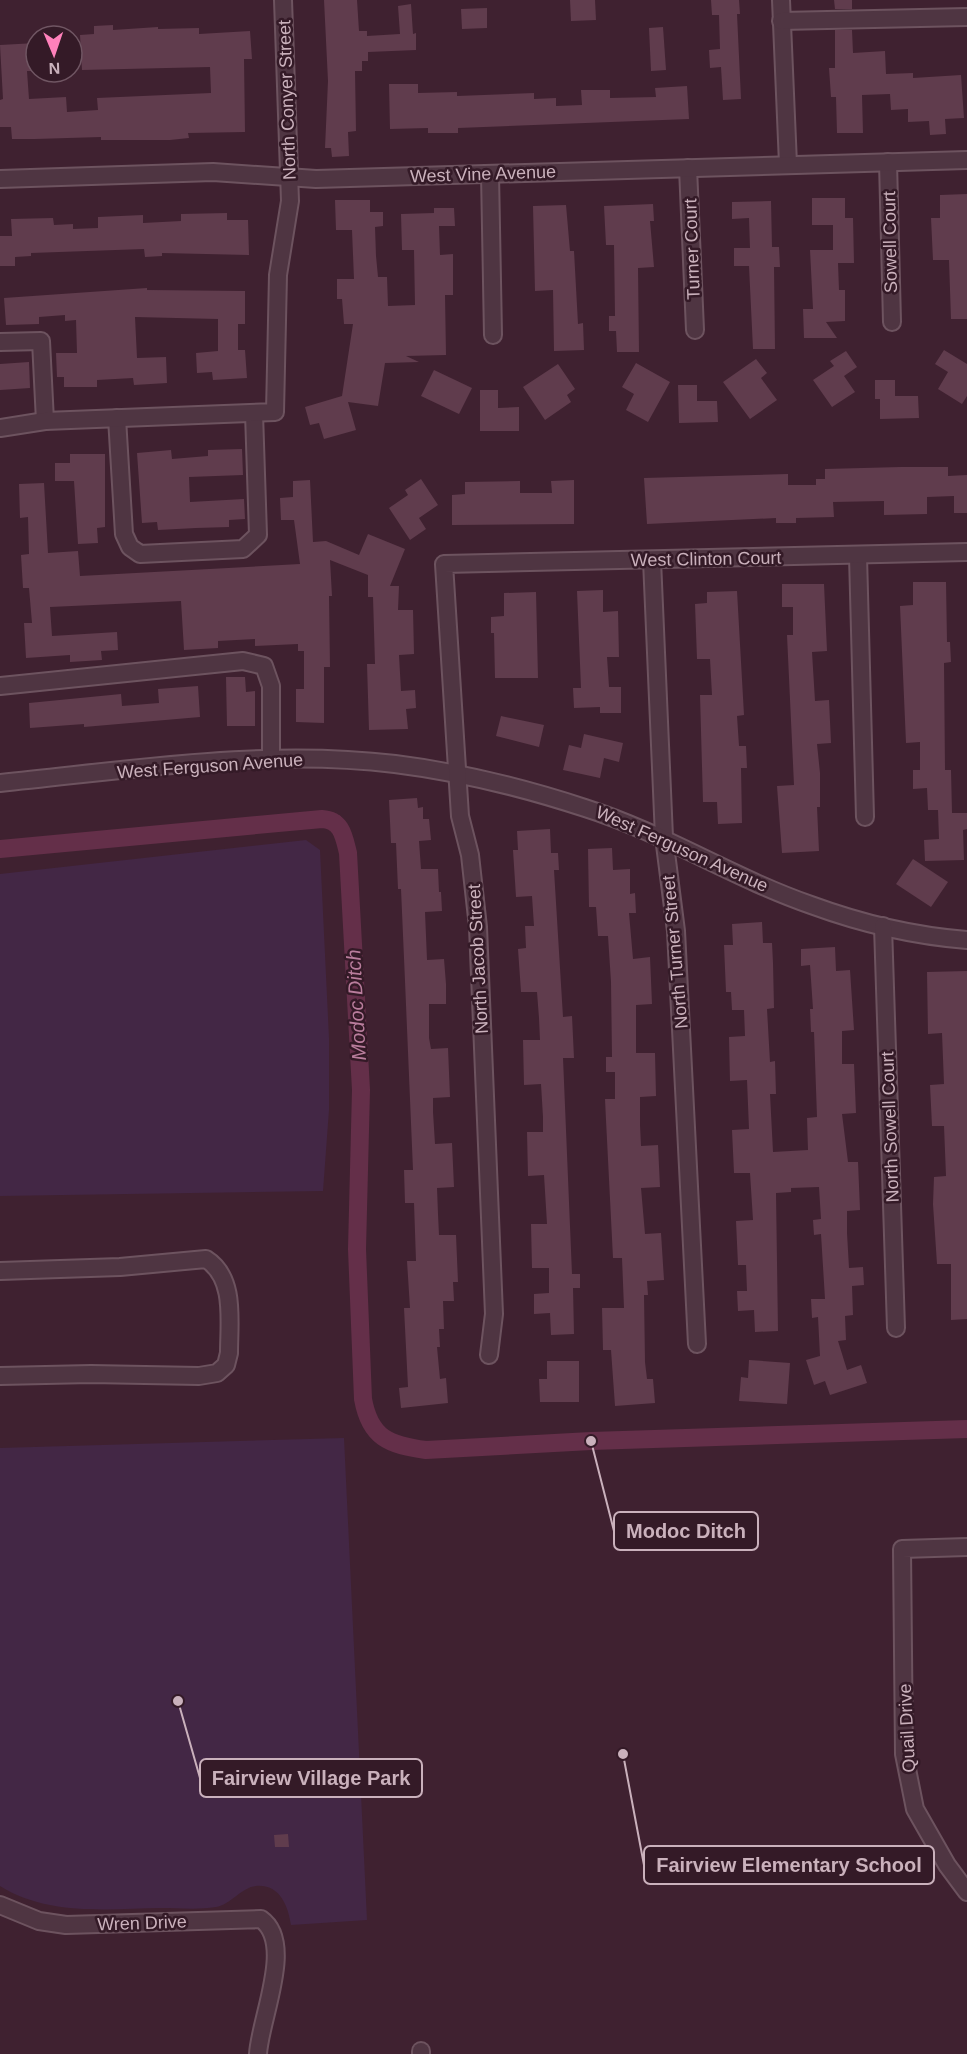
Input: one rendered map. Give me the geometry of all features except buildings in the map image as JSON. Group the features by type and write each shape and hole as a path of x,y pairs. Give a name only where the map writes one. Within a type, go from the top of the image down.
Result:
{"street":[{"name":"North Conyer Street","path":"254,412 275,412 278,275 290,201 283,0"},
{"path":"781,0 788,164"},
{"path":"781,21 967,17"},
{"name":"West Vine Avenue","path":"0,179 213,172 316,178 967,160"},
{"name":"Sowell Court","path":"888,162 892,322"},
{"name":"Turner Court","path":"688,168 694,330"},
{"path":"490,174 493,335"},
{"path":"0,342 41,341 45,421"},
{"path":"0,428 45,421 254,412 258,535 243,549 140,554 130,547 124,534 117,418"},
{"name":"West Clinton Court","path":"444,564 967,552"},
{"path":"858,556 865,817"},
{"name":"North Turner Street","path":"652,560 664,837 676,931 698,1344"},
{"name":"North Jacob Street","path":"444,564 460,816 471,855 478,927 494,1314 489,1355"},
{"path":"0,686 243,661 264,666 271,686 271,759"},
{"name":"West Ferguson Avenue","path":"0,783 220,761 271,759 394,764 457,774 522,789 588,808 664,837 811,905 884,926 967,940"},
{"name":"North Sowell Court","path":"884,926 896,1328"},
{"path":"0,1271 120,1267 206,1259 217,1266 225,1279 230,1353 226,1365 217,1372 199,1376 91,1374 0,1376"},
{"name":"Quail Drive","path":"967,1547 902,1549 904,1754 915,1809 947,1864 967,1892"},
{"name":"Wren Drive","path":"0,1905 39,1921 66,1925 261,1919 271,1926 277,1939 276,1958 258,2054"}],"shaded area":[{"path":"306,840 320,850 329,1038 329,1110 323,1191 0,1196 0,874"},
{"path":"344,1438 367,1920 291,1925 288,1911 277,1892 264,1886 251,1887 216,1907 78,1909 38,1902 18,1896 0,1886 0,1448"}],"waterway":[{"name":"Modoc Ditch","path":"335,823 339,818"},
{"name":"Modoc Ditch","path":"0,849 322,819 334,822 341,830 348,853 361,1090 357,1249 363,1399 371,1423 383,1437 392,1442 426,1450 591,1441 967,1429"}],"place":[{"name":"Modoc Ditch","path":"591,1441"},
{"name":"Fairview Village Park","path":"178,1701"},
{"name":"Fairview Elementary School","path":"623,1754"}]}
